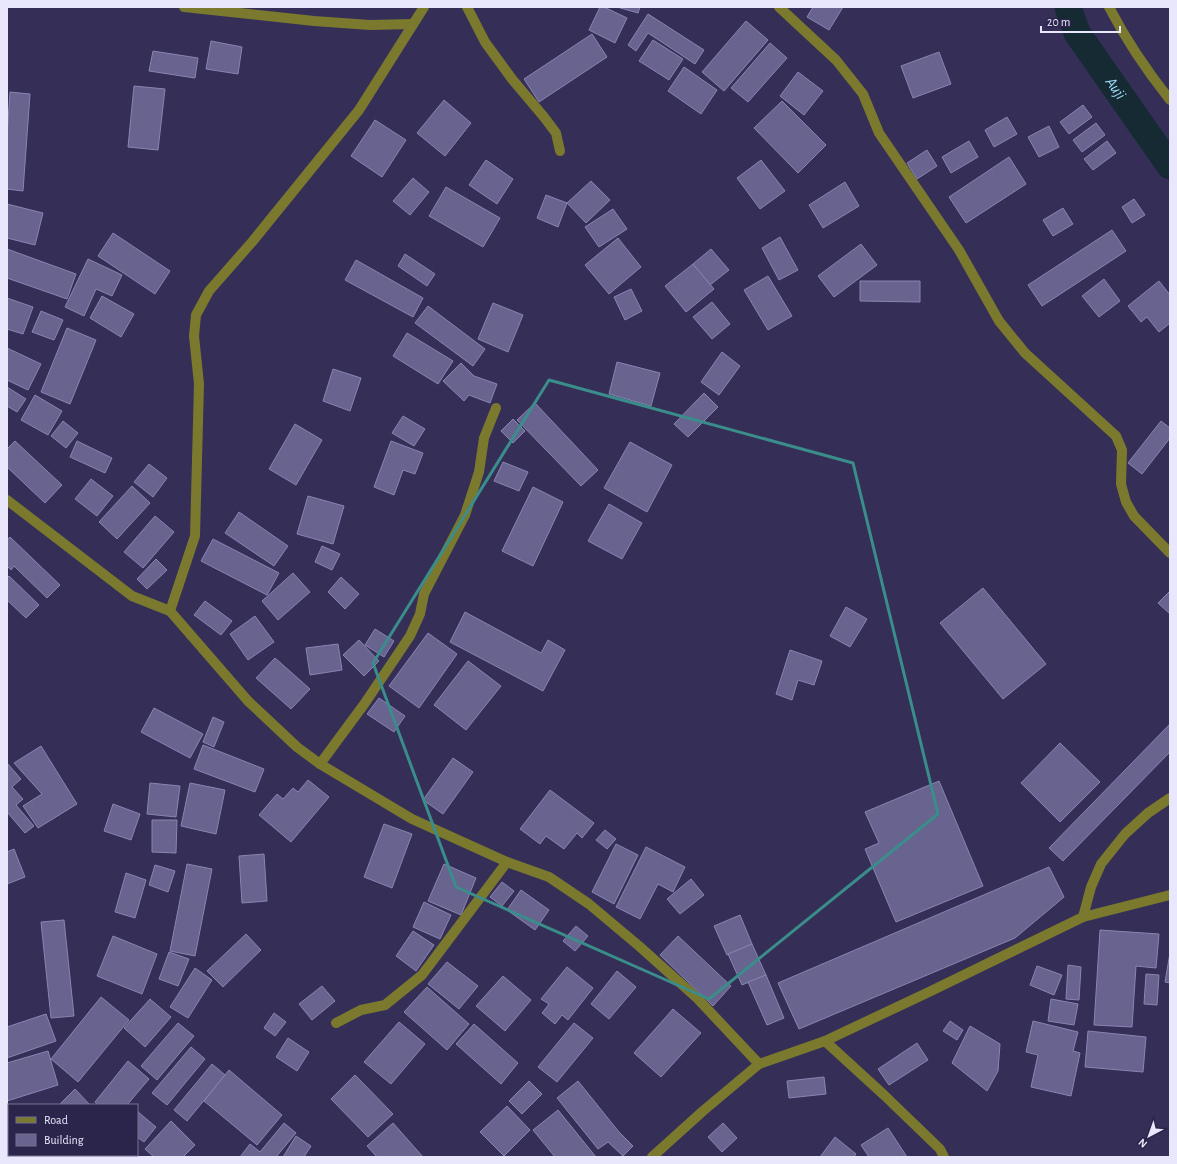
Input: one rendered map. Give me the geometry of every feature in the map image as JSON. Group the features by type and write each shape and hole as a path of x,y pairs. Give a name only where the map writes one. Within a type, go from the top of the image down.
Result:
{"street":[{"path":"184,7 314,22 370,26 413,24"},
{"path":"170,611 195,536 199,384 194,336 196,316 209,291 252,242 359,110 424,7"},
{"path":"467,7 485,42 512,79 556,133 560,150"},
{"path":"779,7 836,60 863,94 879,133 959,250 999,321 1024,353 1116,436 1122,450 1121,484 1126,502 1134,516 1170,554"},
{"path":"1108,7 1121,31 1152,78 1170,100"},
{"path":"320,764 365,703 410,636 420,614 424,594 465,515 479,472 484,438 496,408"},
{"path":"7,500 132,596 170,611 248,701 298,747 320,764 412,819 507,862 549,878 589,904 697,998 759,1064"},
{"path":"1083,917 1091,887 1102,864 1131,829 1148,813 1170,798"},
{"path":"336,1022 361,1010 385,1005 422,975 507,862"},
{"path":"652,1157 703,1111 759,1064 825,1041 1083,917 1170,895"},
{"path":"825,1041 940,1149 944,1157"}],"highlighted area":[{"path":"549,380 853,463 938,814 709,999 456,887 373,663"}],"building":[{"path":"600,7 604,7 627,18 615,43 589,30"},
{"path":"617,7 640,7 638,13"},
{"path":"813,7 843,7 829,30 807,17"},
{"path":"648,14 704,50 695,64 648,33 636,51 628,45"},
{"path":"746,21 768,40 724,91 702,72"},
{"path":"592,34 607,57 539,102 524,79"},
{"path":"653,40 683,59 669,80 639,61"},
{"path":"211,41 242,47 238,74 206,69"},
{"path":"770,43 787,58 748,102 731,88"},
{"path":"153,51 198,58 195,78 149,71"},
{"path":"939,52 951,84 913,98 901,66"},
{"path":"684,67 717,90 701,114 668,91"},
{"path":"798,72 823,91 804,115 780,96"},
{"path":"134,86 165,89 158,150 128,147"},
{"path":"10,92 30,94 23,191 7,189 7,136"},
{"path":"444,100 471,123 445,156 417,133"},
{"path":"782,101 826,145 798,173 754,128"},
{"path":"1083,105 1092,117 1069,134 1060,122"},
{"path":"1007,117 1017,134 994,147 985,130"},
{"path":"375,120 406,140 382,177 351,156"},
{"path":"1096,123 1105,135 1082,152 1073,140"},
{"path":"1049,126 1059,147 1039,157 1028,137"},
{"path":"969,141 978,157 951,173 942,157"},
{"path":"1107,141 1116,153 1093,170 1084,159"},
{"path":"927,150 937,166 917,179 907,163"},
{"path":"1009,157 1026,184 966,223 949,197"},
{"path":"486,160 513,179 497,204 469,185"},
{"path":"761,160 785,191 760,209 737,178"},
{"path":"413,178 429,192 410,215 393,201"},
{"path":"591,181 610,200 586,223 567,203"},
{"path":"845,182 859,206 823,228 809,205"},
{"path":"446,187 500,218 483,247 429,216"},
{"path":"546,195 567,203 558,227 537,218"},
{"path":"1134,199 1145,215 1132,223 1122,207"},
{"path":"7,204 43,213 35,245 7,238"},
{"path":"1063,208 1073,224 1053,236 1043,220"},
{"path":"613,209 627,229 599,247 585,227"},
{"path":"1112,230 1126,251 1042,306 1028,285"},
{"path":"113,233 170,271 155,294 98,256"},
{"path":"780,237 798,270 779,280 762,248"},
{"path":"618,238 641,267 609,294 585,265"},
{"path":"861,244 877,265 834,297 818,276"},
{"path":"7,249 76,274 67,299 7,278"},
{"path":"711,249 729,270 710,285 693,264"},
{"path":"405,254 435,274 427,286 398,266"},
{"path":"88,259 122,275 112,296 96,289 84,316 65,307"},
{"path":"356,260 423,298 413,317 345,280"},
{"path":"693,264 714,289 686,312 665,286"},
{"path":"768,276 792,316 768,330 744,290"},
{"path":"1104,279 1120,301 1099,317 1082,296"},
{"path":"860,281 920,281 920,302 860,301"},
{"path":"1159,281 1170,295 1170,323 1159,332 1147,317 1141,322 1128,306"},
{"path":"631,289 642,311 625,320 614,297"},
{"path":"102,296 134,314 121,337 90,318"},
{"path":"7,298 33,307 23,334 7,329"},
{"path":"712,302 730,324 712,339 693,317"},
{"path":"493,303 523,315 508,352 478,339"},
{"path":"428,306 485,349 473,366 415,323"},
{"path":"41,311 63,320 54,340 32,332"},
{"path":"67,328 96,340 70,404 41,392"},
{"path":"407,333 453,361 438,384 393,356"},
{"path":"7,348 41,364 28,390 7,380"},
{"path":"722,352 740,366 719,395 701,382"},
{"path":"617,362 660,373 651,406 609,394"},
{"path":"461,363 474,376 497,384 490,403 469,395 464,401 443,381"},
{"path":"333,369 361,378 350,411 323,401"},
{"path":"7,387 26,399 17,412 7,406"},
{"path":"704,393 718,407 688,437 674,424"},
{"path":"35,395 62,411 48,435 21,420"},
{"path":"535,403 598,470 581,486 517,420"},
{"path":"403,416 425,429 414,446 392,433"},
{"path":"513,419 525,431 513,443 501,431"},
{"path":"63,421 78,433 66,448 51,436"},
{"path":"1161,421 1170,428 1170,438 1142,474 1128,463"},
{"path":"295,424 322,440 296,485 269,469"},
{"path":"15,441 62,485 45,503 7,467 7,449"},
{"path":"77,441 112,458 105,473 70,457"},
{"path":"391,441 423,453 415,474 403,470 394,495 374,487"},
{"path":"630,442 672,465 647,512 604,488"},
{"path":"503,462 528,472 519,491 494,481"},
{"path":"149,464 167,478 153,497 134,482"},
{"path":"91,479 113,496 97,516 75,499"},
{"path":"132,486 150,503 117,539 99,522"},
{"path":"533,487 563,502 533,566 502,551"},
{"path":"308,496 344,506 333,544 297,534"},
{"path":"609,504 642,523 622,559 588,541"},
{"path":"239,512 288,546 274,566 225,533"},
{"path":"155,516 174,532 143,568 124,552"},
{"path":"10,537 60,585 47,598 14,566 11,570 7,566 7,540"},
{"path":"213,539 279,573 267,595 201,561"},
{"path":"322,546 340,554 332,570 315,562"},
{"path":"156,559 167,570 147,589 137,579"},
{"path":"293,573 310,592 278,620 262,601"},
{"path":"9,576 39,605 26,618 7,600 7,578"},
{"path":"341,577 359,594 345,609 328,592"},
{"path":"983,588 1046,664 1003,699 940,623"},
{"path":"1170,591 1170,614 1158,603"},
{"path":"205,601 232,621 221,635 194,615"},
{"path":"846,607 867,619 850,647 830,636"},
{"path":"465,612 541,653 548,640 565,650 543,691 450,642"},
{"path":"255,616 274,642 248,660 230,634"},
{"path":"375,629 394,641 384,657 365,645"},
{"path":"428,633 457,654 419,708 389,686"},
{"path":"359,640 379,661 364,676 343,655"},
{"path":"338,644 342,670 310,675 306,648"},
{"path":"790,650 822,661 814,685 798,680 792,700 776,694"},
{"path":"275,658 310,689 291,709 256,678"},
{"path":"468,661 501,686 466,730 434,705"},
{"path":"379,698 405,716 394,732 367,714"},
{"path":"154,708 203,734 190,758 141,732"},
{"path":"213,717 224,722 214,747 203,742"},
{"path":"1170,724 1170,752 1063,861 1049,848"},
{"path":"1060,743 1100,782 1060,822 1021,783"},
{"path":"203,745 264,769 255,792 194,769"},
{"path":"41,746 77,804 38,828 23,806 42,794 14,763"},
{"path":"453,758 473,772 443,814 423,800"},
{"path":"7,763 21,779 12,787 23,799 16,805 34,826 25,833 7,812"},
{"path":"308,780 329,797 291,842 259,815 277,794 283,799 293,788 298,792"},
{"path":"939,781 983,886 896,922 865,849 879,843 865,812"},
{"path":"150,783 180,786 176,817 147,814"},
{"path":"190,783 225,790 216,834 181,826"},
{"path":"550,790 594,823 582,838 577,833 564,849 546,836 540,844 520,829"},
{"path":"113,804 140,814 131,840 104,831"},
{"path":"152,820 177,820 176,853 152,852"},
{"path":"384,824 412,834 392,888 364,877"},
{"path":"605,830 616,839 607,849 596,840"},
{"path":"616,844 638,855 614,904 592,892"},
{"path":"646,847 685,867 673,892 658,884 640,919 616,907"},
{"path":"14,849 25,877 7,884 7,852"},
{"path":"264,854 267,901 242,903 239,856"},
{"path":"187,864 212,869 195,956 170,951"},
{"path":"444,864 476,878 461,915 428,901"},
{"path":"155,865 175,871 168,892 149,885"},
{"path":"1049,867 1064,897 1015,938 799,1029 778,983"},
{"path":"126,873 146,880 135,918 115,912"},
{"path":"691,879 704,895 680,914 667,899"},
{"path":"502,882 514,891 502,906 490,897"},
{"path":"521,890 549,910 535,930 507,910"},
{"path":"424,902 451,915 440,939 413,927"},
{"path":"740,915 752,944 727,955 714,926"},
{"path":"64,920 74,1016 51,1018 41,922"},
{"path":"576,926 588,936 575,951 563,941"},
{"path":"1100,930 1159,934 1156,968 1136,966 1132,1027 1094,1025"},
{"path":"413,931 434,945 416,971 396,956"},
{"path":"246,934 261,950 223,987 207,971"},
{"path":"113,936 157,954 142,994 97,976"},
{"path":"678,936 731,986 713,1006 660,955"},
{"path":"752,944 766,975 742,985 728,954"},
{"path":"169,952 189,959 178,986 159,979"},
{"path":"1170,953 1170,983 1165,982"},
{"path":"447,962 478,986 459,1009 428,984"},
{"path":"1068,965 1081,967 1079,1000 1066,999"},
{"path":"1037,966 1062,975 1054,995 1030,985"},
{"path":"567,967 593,988 568,1020 562,1015 555,1024 542,1013 549,1004 541,999"},
{"path":"195,968 212,980 188,1018 170,1007"},
{"path":"617,971 636,987 609,1019 591,1004"},
{"path":"1146,974 1159,975 1157,1005 1144,1004"},
{"path":"766,975 784,1018 767,1025 748,982"},
{"path":"503,976 531,1000 505,1031 476,1006"},
{"path":"322,986 335,1001 312,1020 299,1004"},
{"path":"427,987 469,1024 447,1050 404,1012"},
{"path":"101,997 129,1020 78,1082 51,1059"},
{"path":"150,999 171,1017 145,1047 124,1028"},
{"path":"1051,999 1078,1004 1074,1025 1048,1021"},
{"path":"673,1009 701,1033 661,1077 634,1053"},
{"path":"274,1013 286,1022 275,1036 264,1028"},
{"path":"46,1014 56,1041 7,1058 7,1027"},
{"path":"950,1021 963,1030 957,1040 943,1031"},
{"path":"1033,1021 1078,1032 1073,1051 1080,1053 1071,1096 1031,1087 1038,1055 1026,1052"},
{"path":"399,1022 425,1044 391,1084 364,1062"},
{"path":"178,1023 194,1036 157,1080 141,1066"},
{"path":"574,1023 593,1038 557,1082 538,1067"},
{"path":"474,1024 518,1063 501,1084 456,1044"},
{"path":"970,1026 1000,1044 998,1071 987,1091 952,1063"},
{"path":"1088,1031 1146,1037 1143,1072 1085,1067"},
{"path":"288,1038 309,1052 297,1071 276,1057"},
{"path":"917,1043 928,1060 889,1085 878,1069"},
{"path":"191,1047 205,1059 167,1105 152,1093"},
{"path":"48,1051 58,1085 7,1101 7,1063"},
{"path":"128,1061 149,1079 128,1104 98,1104 95,1102"},
{"path":"212,1064 225,1075 187,1121 174,1110"},
{"path":"229,1070 282,1115 257,1145 204,1101"},
{"path":"355,1075 393,1114 368,1137 331,1099"},
{"path":"824,1077 826,1094 789,1098 787,1081"},
{"path":"529,1081 542,1094 522,1114 509,1101"},
{"path":"578,1081 619,1132 633,1146 623,1156 608,1142 598,1149 557,1098"},
{"path":"75,1089 89,1104 60,1104"},
{"path":"507,1106 530,1130 504,1156 480,1132"},
{"path":"558,1110 596,1157 555,1157 533,1130"},
{"path":"138,1112 156,1127 144,1142 138,1138"},
{"path":"171,1121 195,1145 183,1157 154,1157 145,1149"},
{"path":"284,1123 296,1133 276,1157 240,1157 250,1144 260,1152"},
{"path":"393,1123 423,1157 377,1157 367,1146"},
{"path":"723,1123 737,1138 722,1152 708,1137"},
{"path":"888,1128 907,1157 869,1157 861,1145"},
{"path":"296,1136 311,1146 304,1157 283,1157"},
{"path":"835,1137 856,1154 854,1157 820,1157"},
{"path":"105,1156 126,1156 125,1157"}],"waterway":[{"name":"Auji","path":"1068,7 1077,33 1170,166"}]}
